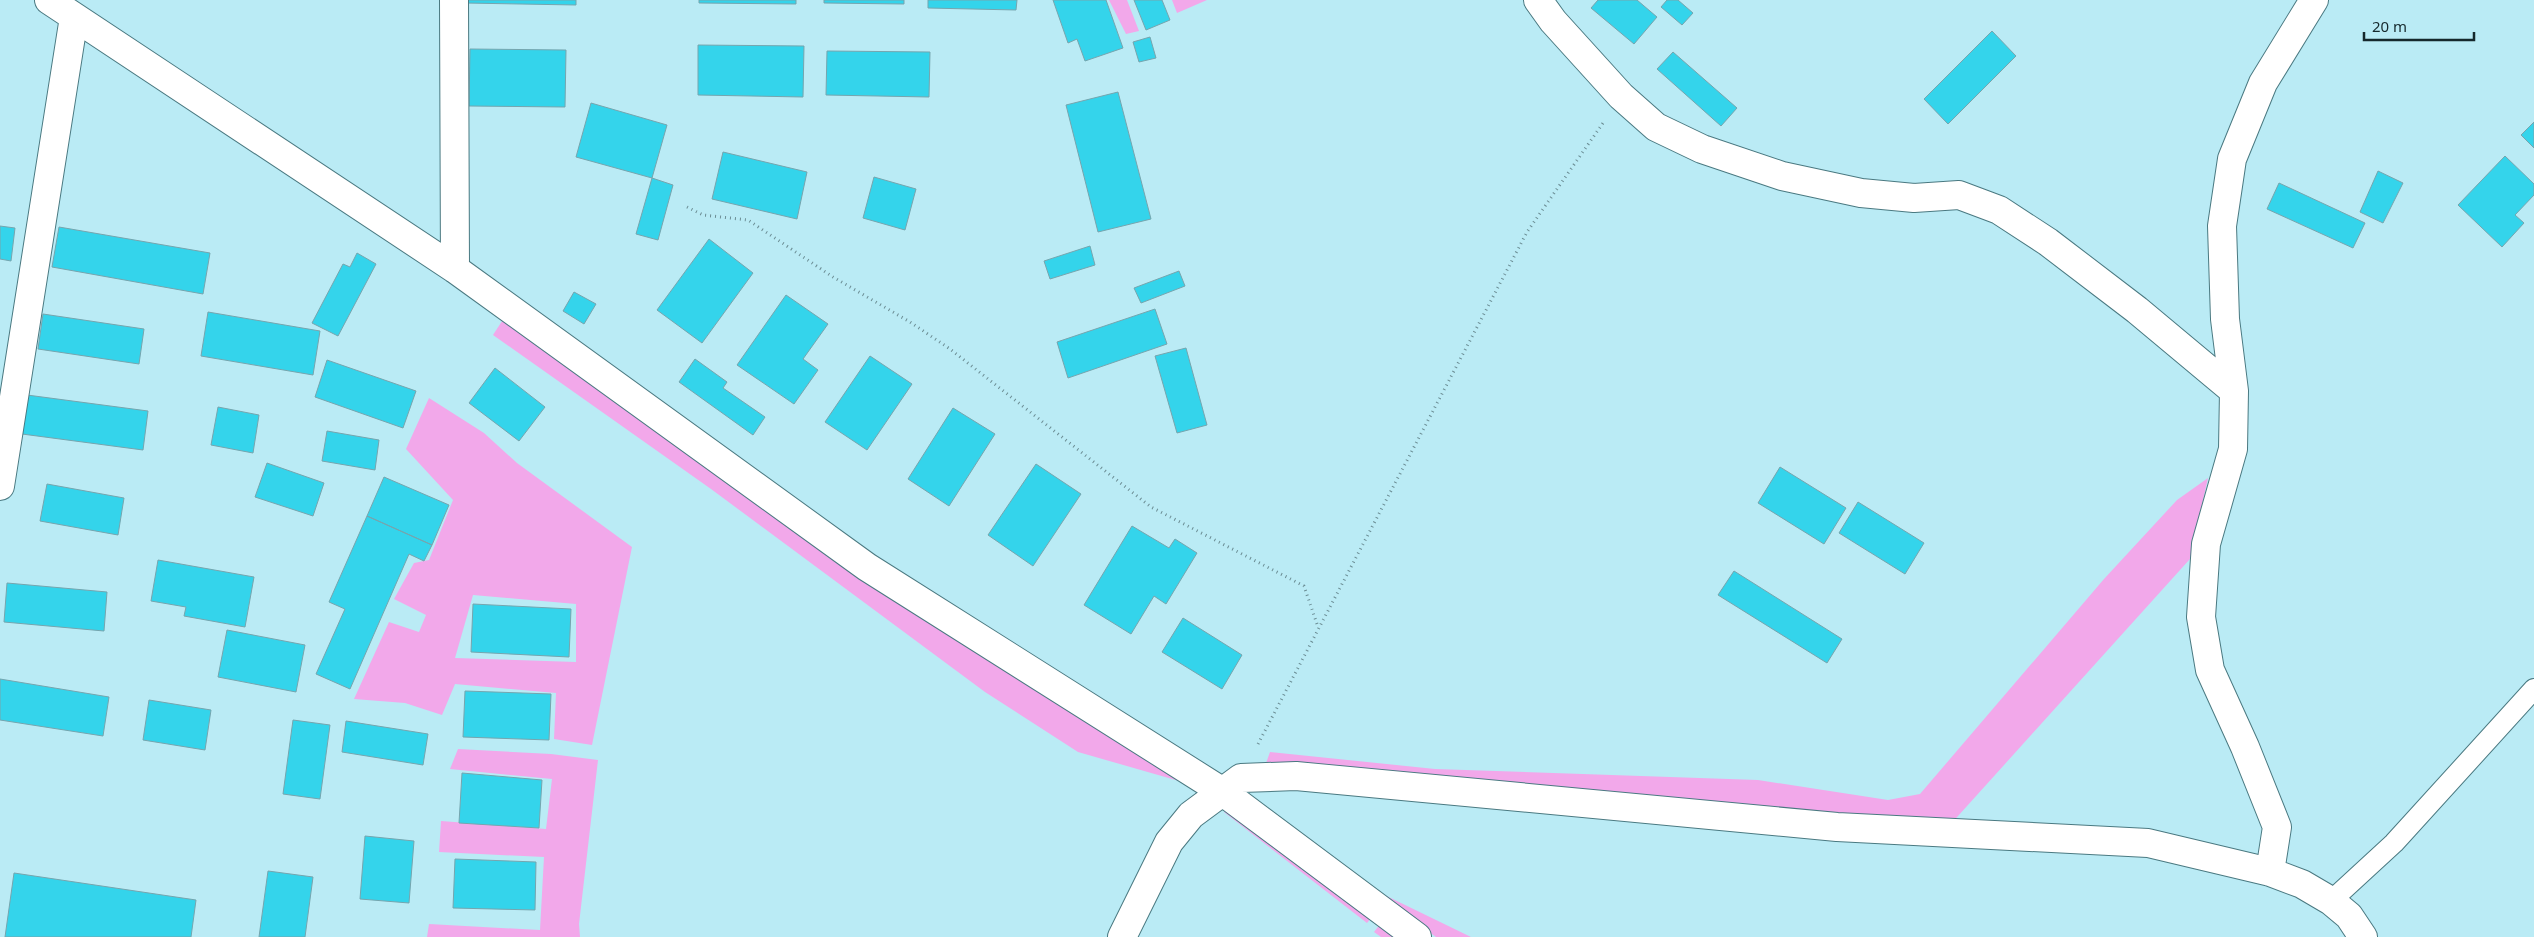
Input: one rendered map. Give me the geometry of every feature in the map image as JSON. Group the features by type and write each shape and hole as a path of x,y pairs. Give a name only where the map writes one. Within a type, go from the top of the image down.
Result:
{"street":[{"path":"49,0 454,269 867,568 1232,785 1417,937"},
{"path":"454,0 454,269"},
{"path":"1538,0 1553,21 1621,96 1656,127 1702,150 1782,176 1861,193 1914,198 1959,195 1999,210 2048,242 2137,310 2234,391"},
{"path":"2270,872 2276,827 2245,746 2210,670 2200,618 2206,544 2233,449 2234,391 2225,320 2222,226 2232,158 2263,83 2314,0"},
{"path":"0,486 74,17"},
{"path":"1122,937 1169,842 1192,815 1232,785 1296,776 1838,826 2148,843 2270,872 2302,884 2331,901 2349,916 2362,937"}],"lane":[{"path":"2331,901 2394,843 2534,690"}],"path":[{"path":"1232,785 1319,628 1527,232 1621,96"},
{"path":"687,207 703,215 748,220 833,277 910,322 950,349 1151,507 1304,586 1319,628"}],"shaded area":[{"path":"1109,0 1127,0 1139,31 1126,34"},
{"path":"1172,0 1207,0 1177,13"},
{"path":"504,318 1193,785 1078,752 985,692 711,489 493,335"},
{"path":"429,398 484,433 517,463 632,547 592,745 554,739 556,693 455,684 442,715 405,703 354,699 389,622 419,632 426,615 394,599 414,563 429,560 453,500 406,449","holes":["473,595 576,604 576,662 455,658"]},
{"path":"2208,478 2199,518 2199,549 1949,826 1264,769 1270,752 1435,769 1758,780 1888,800 1920,794 2104,579 2177,500"},
{"path":"458,749 551,754 598,760 579,924 580,937 427,937 429,924 540,930 544,857 439,852 441,821 546,829 552,779 450,769"},
{"path":"1234,808 1375,913 1367,923 1224,812"},
{"path":"1366,886 1471,937 1436,937"},
{"path":"1384,919 1408,937 1381,937 1374,932"}],"building":[{"path":"464,0 576,0 576,5 464,3"},
{"path":"699,0 796,0 796,4 699,3"},
{"path":"824,0 904,0 904,4 824,3"},
{"path":"928,0 1017,0 1016,10 928,8"},
{"path":"1053,0 1106,0 1123,48 1085,61 1077,39 1068,43"},
{"path":"1134,0 1162,0 1170,20 1146,30"},
{"path":"1598,0 1637,0 1657,17 1634,44 1591,8"},
{"path":"1667,0 1678,0 1693,13 1682,25 1661,7"},
{"path":"1992,31 2016,56 1948,124 1924,99"},
{"path":"1150,37 1156,58 1139,62 1133,42"},
{"path":"698,45 804,46 803,97 698,95"},
{"path":"470,49 566,50 565,107 469,106"},
{"path":"827,51 930,52 929,97 826,95"},
{"path":"1673,52 1737,108 1721,126 1657,69"},
{"path":"1118,92 1151,219 1098,232 1066,105"},
{"path":"591,103 667,125 652,178 576,157"},
{"path":"2534,122 2534,148 2521,135"},
{"path":"723,152 807,172 797,219 712,199"},
{"path":"2505,156 2534,184 2534,195 2515,215 2524,223 2502,247 2458,205"},
{"path":"2378,171 2403,183 2383,223 2360,212"},
{"path":"874,177 916,189 905,230 863,218"},
{"path":"652,178 673,185 658,240 636,234"},
{"path":"2279,183 2365,223 2353,248 2267,209"},
{"path":"0,226 15,228 11,261 0,259"},
{"path":"59,227 210,253 203,294 52,267"},
{"path":"709,239 753,273 702,343 657,310"},
{"path":"1090,246 1095,265 1050,279 1044,261"},
{"path":"357,253 376,264 338,336 312,323 343,264 350,267"},
{"path":"1179,271 1185,286 1141,303 1134,288"},
{"path":"574,292 596,304 584,324 563,311"},
{"path":"786,295 828,324 803,359 818,370 794,404 737,365"},
{"path":"1155,309 1167,344 1068,378 1057,342"},
{"path":"208,312 320,331 313,375 201,356"},
{"path":"43,314 144,329 139,364 38,349"},
{"path":"1186,348 1207,425 1177,433 1155,356"},
{"path":"870,356 912,384 867,450 825,422"},
{"path":"695,359 727,382 723,388 765,417 753,435 679,382"},
{"path":"327,360 416,391 403,428 315,397"},
{"path":"495,368 545,407 519,441 469,403"},
{"path":"27,395 148,411 143,450 22,434"},
{"path":"218,407 259,415 253,453 211,445"},
{"path":"953,408 995,434 949,506 908,479"},
{"path":"327,431 379,440 375,470 322,461"},
{"path":"267,463 324,483 313,516 255,497"},
{"path":"1036,464 1081,494 1033,566 988,535"},
{"path":"1780,467 1846,508 1824,544 1758,503"},
{"path":"384,477 449,505 432,545 367,516"},
{"path":"47,484 124,498 118,535 40,521"},
{"path":"1858,502 1924,543 1905,574 1839,533"},
{"path":"367,516 432,545 424,561 409,554 350,689 316,674 345,609 329,602"},
{"path":"1132,526 1169,548 1175,539 1197,553 1166,604 1154,596 1131,634 1084,605"},
{"path":"158,560 254,577 245,627 184,616 186,607 151,601"},
{"path":"1734,571 1842,639 1827,663 1718,595"},
{"path":"7,583 107,592 104,631 4,622"},
{"path":"473,604 571,609 569,657 471,652"},
{"path":"1183,618 1242,655 1222,689 1162,652"},
{"path":"227,630 305,645 296,692 218,677"},
{"path":"0,679 109,697 103,736 0,720"},
{"path":"465,691 551,694 549,740 463,737"},
{"path":"149,700 211,710 205,750 143,740"},
{"path":"293,720 330,725 320,799 283,794"},
{"path":"346,721 428,734 423,765 342,752"},
{"path":"462,773 542,780 539,828 459,823"},
{"path":"365,836 414,841 409,903 360,899"},
{"path":"455,859 536,862 535,910 453,908"},
{"path":"268,871 313,877 305,937 259,937"},
{"path":"14,873 196,900 191,937 5,937"}]}
